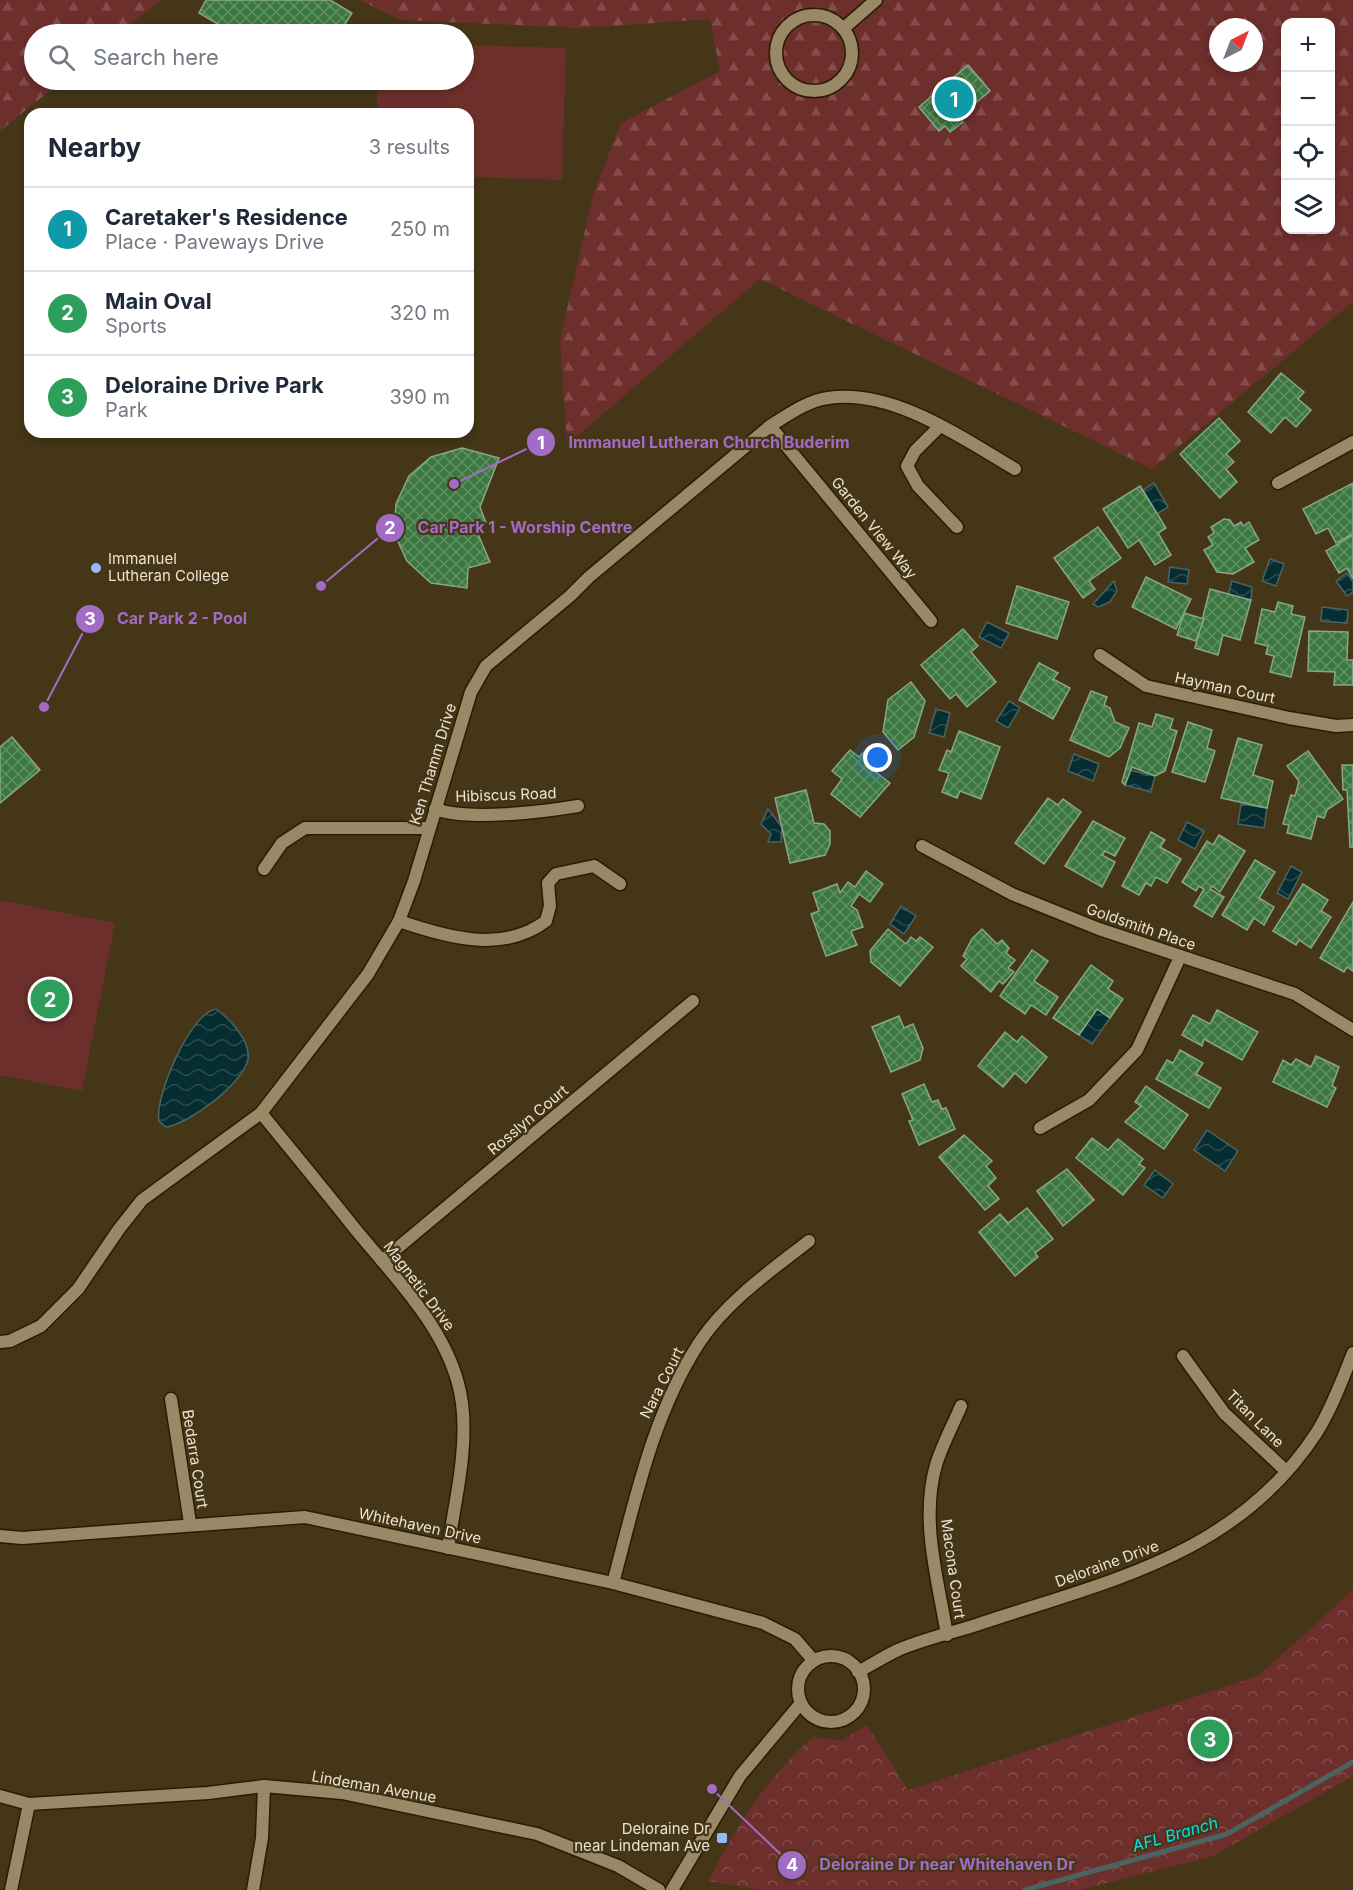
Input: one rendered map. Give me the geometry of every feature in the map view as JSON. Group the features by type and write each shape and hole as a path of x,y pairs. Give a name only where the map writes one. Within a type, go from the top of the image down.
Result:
{"street":[{"path":"844,28 876,0"},
{"path":"810,14 823,15 844,28 851,40 853,53 850,66 843,78 833,86 821,90 797,87 787,80 777,60 776,47 788,25 810,14"},
{"name":"Ken Thamm Drive","path":"0,1342 10,1341 41,1326 78,1289 142,1200 261,1113 368,974 399,921 414,881 471,692 486,666 770,426 803,406 827,398 855,396 891,404 940,426 1015,469"},
{"name":"Garden View Way","path":"770,426 931,621"},
{"path":"940,426 915,451 907,466 918,486 957,527"},
{"path":"1278,483 1353,442"},
{"name":"Hayman Court","path":"1100,655 1146,686 1289,718 1336,726 1353,725"},
{"name":"Hibiscus Road","path":"435,809 458,813 516,813 578,806"},
{"path":"264,869 282,843 305,828 429,828"},
{"name":"Goldsmith Place","path":"922,846 1012,894 1180,957 1295,994 1353,1030"},
{"path":"399,921 453,938 484,940 517,937 546,921 550,906 548,883 556,874 594,866 620,884"},
{"path":"1040,1128 1089,1100 1137,1050 1180,957"},
{"name":"Rosslyn Court","path":"382,1261 693,1001"},
{"name":"Magnetic Drive","path":"261,1113 382,1261 439,1337 448,1354 462,1402 463,1452 448,1548"},
{"name":"Nara Court","path":"613,1583 654,1431 700,1342 746,1291 808,1240"},
{"name":"Deloraine Drive","path":"858,1672 898,1650 1146,1568 1207,1539 1250,1509 1286,1472 1321,1425 1353,1353"},
{"name":"Titan Lane","path":"1183,1356 1224,1413 1286,1472"},
{"name":"Bedarra Court","path":"171,1399 190,1523"},
{"name":"Macona Court","path":"947,1635 932,1544 930,1504 936,1466 961,1406"},
{"name":"Whitehaven Drive","path":"0,1536 22,1538 190,1523 305,1517 613,1583 763,1623 795,1639 814,1661"},
{"path":"833,1657 843,1659 858,1672 864,1692 861,1703 847,1718 837,1722 816,1719 801,1703 798,1684 806,1667 814,1661 833,1657"},
{"path":"672,1890 740,1776 801,1703"},
{"path":"254,1890 262,1838 264,1786"},
{"name":"Lindeman Avenue","path":"0,1796 28,1804 208,1793 264,1786 342,1793 537,1834 618,1866 659,1890"},
{"path":"11,1890 28,1804"}],"green space":[{"path":"0,0 161,0 131,24 24,24 24,90 51,90 28,108 24,108 24,112 0,131"},
{"path":"360,0 1353,0 1353,302 1152,469 760,279 567,445 560,340 593,195 621,123 720,71 710,19 583,28 400,20"},
{"path":"474,45 566,48 562,180 474,177 474,108 377,108 378,90 474,90"},
{"path":"0,900 115,923 82,1091 0,1075"},
{"path":"1353,1590 1353,1776 1213,1856 1080,1890 762,1890 708,1881 753,1804 796,1752 813,1737 840,1741 867,1725 908,1790 1258,1676"}],"water":[{"path":"1154,483 1168,507 1157,514 1143,490"},
{"path":"1270,559 1284,564 1276,586 1262,581"},
{"path":"1170,567 1189,570 1187,584 1168,582"},
{"path":"1347,573 1353,582 1353,592 1347,596 1336,581"},
{"path":"1114,581 1117,591 1110,602 1098,607 1093,604"},
{"path":"1232,581 1252,587 1251,600 1228,596"},
{"path":"1322,607 1348,610 1347,623 1321,621"},
{"path":"987,622 1009,633 1001,648 979,637"},
{"path":"1009,701 1020,708 1008,728 996,721"},
{"path":"936,709 950,713 944,737 929,733"},
{"path":"1074,754 1099,764 1093,781 1068,771"},
{"path":"1129,770 1155,776 1151,792 1125,785"},
{"path":"1241,804 1267,808 1264,828 1238,824"},
{"path":"768,809 782,827 781,842 768,842 771,834 761,824"},
{"path":"1187,822 1204,831 1195,849 1178,840"},
{"path":"1291,866 1302,872 1288,899 1277,893"},
{"path":"901,906 916,916 904,934 890,924"},
{"path":"216,1009 233,1024 243,1038 248,1052 244,1069 214,1101 188,1118 166,1127 159,1121 159,1109 162,1094 176,1057 196,1024 206,1014"},
{"path":"1097,1009 1110,1018 1092,1044 1079,1035"},
{"path":"1207,1130 1238,1151 1225,1171 1194,1150"},
{"path":"1155,1170 1173,1184 1163,1198 1144,1185"}],"building":[{"path":"206,0 330,0 352,13 345,24 218,24 199,13"},
{"path":"968,65 990,91 959,117 963,122 950,132 945,126 939,131 919,107"},
{"path":"1281,373 1304,392 1298,399 1311,410 1296,427 1285,417 1271,433 1248,412"},
{"path":"1219,418 1240,441 1226,454 1234,462 1226,469 1237,482 1220,498 1180,454"},
{"path":"462,448 499,458 480,507 486,523 478,534 490,562 468,568 467,588 431,583 407,561 394,533 396,504 409,476 431,457"},
{"path":"1353,483 1353,534 1336,543 1328,528 1316,534 1303,509"},
{"path":"1140,486 1166,528 1158,533 1171,555 1155,565 1139,540 1128,548 1103,509"},
{"path":"1224,519 1230,520 1234,526 1241,522 1243,526 1249,522 1259,540 1245,548 1254,562 1233,574 1217,572 1204,550 1213,545 1208,537 1214,533 1211,527"},
{"path":"1098,527 1121,558 1089,581 1095,589 1083,598 1054,558"},
{"path":"1353,535 1353,579 1347,568 1339,573 1326,551"},
{"path":"1146,577 1191,599 1176,629 1132,607"},
{"path":"1017,586 1069,602 1057,639 1006,623"},
{"path":"1210,589 1251,600 1240,640 1223,635 1218,655 1195,648"},
{"path":"1278,602 1293,606 1291,614 1305,617 1291,677 1270,672 1274,656 1266,654 1268,646 1255,643 1262,609 1275,612"},
{"path":"1184,613 1204,619 1196,641 1177,635"},
{"path":"963,629 978,646 971,652 996,682 967,707 956,694 950,699 921,665"},
{"path":"1309,631 1348,632 1347,660 1353,660 1353,685 1334,685 1335,672 1308,671"},
{"path":"1039,663 1058,673 1053,679 1070,688 1053,719 1019,700"},
{"path":"911,682 925,701 914,737 898,750 883,732 888,700"},
{"path":"1091,691 1107,697 1104,705 1110,708 1115,722 1129,728 1120,748 1109,757 1070,740"},
{"path":"1156,714 1173,719 1170,729 1177,731 1165,771 1155,776 1132,767 1125,785 1122,782 1139,723 1152,727"},
{"path":"1188,722 1212,730 1207,748 1215,751 1205,782 1172,772"},
{"path":"959,731 1000,747 981,799 960,791 957,798 942,792 949,773 939,770 947,750 951,752"},
{"path":"12,737 40,770 0,803 0,747"},
{"path":"1238,738 1262,745 1253,775 1273,781 1267,808 1221,798"},
{"path":"869,747 883,758 873,770 890,783 860,817 831,794 842,779 832,771 850,750 859,757"},
{"path":"1308,751 1343,799 1327,810 1324,818 1317,816 1311,839 1287,833 1289,825 1283,824 1291,795 1295,796 1299,781 1287,766"},
{"path":"1342,765 1353,765 1353,847 1350,847 1347,790 1343,790"},
{"path":"806,790 814,823 824,824 830,831 830,844 825,855 790,863 775,798"},
{"path":"1048,798 1058,805 1063,799 1081,812 1044,864 1015,843"},
{"path":"1093,821 1125,838 1115,856 1105,851 1102,855 1115,862 1102,887 1065,866"},
{"path":"1151,832 1165,840 1160,847 1181,859 1167,883 1156,877 1151,886 1146,883 1139,895 1122,886"},
{"path":"1219,835 1245,851 1220,892 1212,886 1210,889 1224,897 1212,917 1194,906 1204,889 1199,886 1196,891 1182,882 1207,841 1213,845"},
{"path":"1255,860 1275,872 1259,898 1274,907 1264,925 1254,918 1247,930 1222,915"},
{"path":"866,871 883,884 870,902 859,894 851,906 857,910 863,927 851,931 857,945 826,956 811,914 819,911 813,893 837,884 840,893 848,882 855,887"},
{"path":"1303,884 1328,900 1321,911 1331,917 1311,948 1299,940 1296,945 1273,931"},
{"path":"1353,902 1353,971 1347,967 1344,972 1320,958"},
{"path":"888,929 906,944 911,937 916,941 920,937 933,947 900,986 871,962 870,951"},
{"path":"982,929 997,944 1002,940 1009,948 1006,953 1015,960 1008,968 1014,972 1003,984 999,981 991,992 961,966 967,959 963,956 972,939"},
{"path":"1032,950 1048,961 1034,981 1058,997 1046,1015 1031,1005 1025,1014 1000,996"},
{"path":"1091,965 1113,981 1108,989 1123,999 1110,1018 1097,1009 1079,1035 1053,1018"},
{"path":"1217,1010 1258,1032 1242,1060 1204,1039 1202,1046 1182,1035 1193,1015 1210,1024"},
{"path":"899,1016 904,1028 913,1024 923,1048 920,1060 891,1072 872,1027"},
{"path":"1005,1032 1017,1042 1022,1036 1047,1057 1026,1083 1015,1073 1003,1087 978,1066"},
{"path":"1180,1050 1203,1063 1196,1074 1221,1088 1209,1108 1156,1079 1167,1060 1173,1063"},
{"path":"1316,1056 1339,1067 1332,1086 1336,1088 1327,1107 1273,1082 1283,1060 1291,1065 1296,1059 1311,1067"},
{"path":"924,1084 932,1102 938,1100 942,1109 946,1108 955,1129 919,1145 909,1121 913,1120 902,1094"},
{"path":"1146,1086 1188,1115 1164,1149 1125,1122 1141,1106 1135,1102"},
{"path":"964,1135 992,1161 986,1166 996,1178 988,1186 999,1199 985,1210 939,1157"},
{"path":"1092,1138 1108,1150 1118,1139 1143,1159 1139,1164 1145,1168 1123,1195 1076,1158"},
{"path":"1067,1169 1094,1200 1063,1226 1037,1191"},
{"path":"1027,1208 1053,1239 1035,1253 1038,1257 1015,1276 979,1232 1000,1214 1008,1223"}],"waterway":[{"name":"AFL Branch","path":"1025,1890 1227,1834 1353,1762"}],"place":[{"name":"Caretaker's Residence","path":"954,99"},
{"name":"Immanuel Lutheran Church Buderim","path":"454,484"},
{"name":"Immanuel Lutheran College","path":"96,568"},
{"name":"Car Park 1 - Worship Centre","path":"321,586"},
{"name":"Car Park 2 - Pool","path":"44,707"},
{"name":"Main Oval","path":"50,999"},
{"name":"Deloraine Drive Park","path":"1210,1739"},
{"name":"Deloraine Dr near Whitehaven Dr","path":"712,1789"},
{"name":"Deloraine Dr near Lindeman Ave","path":"722,1838"}]}
